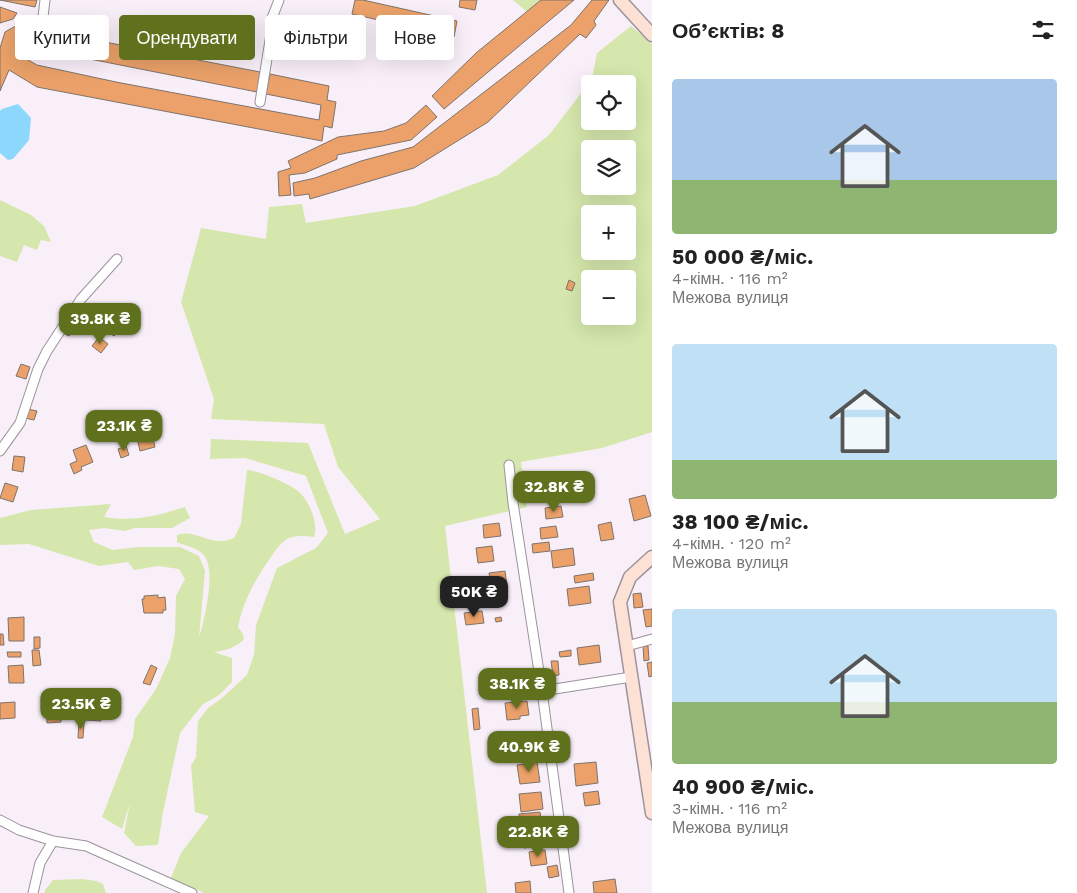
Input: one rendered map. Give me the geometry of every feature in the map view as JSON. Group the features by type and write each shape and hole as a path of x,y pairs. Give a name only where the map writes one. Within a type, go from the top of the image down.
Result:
{"street":[{"path":"43,15 45,0"},
{"path":"260,102 273,22 272,18 280,0"},
{"path":"620,0 652,35"},
{"path":"0,451 20,424 38,369 47,351 81,300 117,258"},
{"path":"509,465 569,893"},
{"path":"652,557 630,578 620,602 652,813"},
{"path":"627,646 652,639"},
{"path":"542,691 631,677"},
{"path":"0,820 19,830 52,841 86,846 192,893"},
{"path":"33,893 40,863 52,841"}],"green space":[{"path":"513,0 541,0 527,12"},
{"path":"631,26 652,44 652,432 602,448 521,462 527,507 445,526 487,893 204,893 171,878 181,853 209,816 195,812 191,766 196,757 198,721 208,708 247,675 254,655 256,625 277,568 316,548 328,533 306,476 245,458 210,459 211,439 308,443 345,534 380,519 338,467 324,424 211,419 214,399 181,302 201,228 266,239 269,207 302,204 306,223 415,206 498,175 549,135 581,93 581,130 636,130 636,75 593,75 597,53"},
{"path":"0,200 31,215 44,226 51,242 41,240 37,250 24,245 17,262 0,256"},
{"path":"247,470 281,481 302,495 314,519 314,537 293,537 280,544 255,582 243,608 238,627 244,639 230,648 214,652 232,658 232,682 219,695 202,705 180,733 158,845 136,846 124,833 130,803 122,829 102,817 133,737 135,719 156,689 170,658 175,634 176,596 185,579 179,569 158,566 134,570 128,562 99,566 29,544 0,545 0,518 31,510 111,504 104,517 126,519 155,515 185,507 190,518 172,528 135,528 125,531 104,528 89,530 94,542 113,550 138,547 180,547 199,556 205,571 199,638 208,594 209,570 207,560 196,549 177,542 177,535 189,534 216,541 234,538 241,524"},
{"path":"83,879 103,884 106,893 45,893 45,890 53,880"}],"water":[{"path":"18,104 31,118 29,140 13,159 8,160 0,153 0,111"}],"building":[{"path":"0,0 37,0 35,7"},
{"path":"355,0 363,0 430,15 376,15 376,19 366,17 366,15 352,14"},
{"path":"460,0 477,0 475,10 459,7"},
{"path":"541,0 574,0 444,109 432,96 476,53"},
{"path":"592,0 609,0 594,21 596,25 586,38 580,34 488,122 414,168 310,199 309,194 294,196 293,183 315,178 361,161 413,147 571,25"},
{"path":"0,7 17,13 13,19 0,23"},
{"path":"454,20 457,21 454,37"},
{"path":"15,26 15,60 28,60 37,65 116,82 319,120 321,105 266,94 270,74 329,86 327,100 336,102 332,128 324,126 322,141 37,87 9,70 0,91 0,48 5,32"},
{"path":"109,43 119,45 119,60 198,60 260,72 257,92 95,60 109,60"},
{"path":"426,105 437,117 411,140 337,155 337,159 305,173 289,175 291,195 279,196 278,172 291,168 288,161 338,137 384,131 406,123"},
{"path":"569,280 575,283 572,291 566,289"},
{"path":"116,325 120,328 114,336 110,333"},
{"path":"66,327 72,330 69,336 63,333"},
{"path":"99,337 108,344 101,353 92,346"},
{"path":"21,364 30,367 26,379 16,376"},
{"path":"28,409 37,411 34,420 25,418"},
{"path":"116,424 118,435 107,437 105,426"},
{"path":"151,430 155,447 140,451 136,433"},
{"path":"86,445 93,462 81,467 82,470 74,474 70,464 77,461 73,450"},
{"path":"126,446 129,455 121,458 118,449"},
{"path":"14,456 25,457 23,472 12,470"},
{"path":"550,473 552,494 536,495 534,474"},
{"path":"5,483 18,487 13,502 0,498"},
{"path":"645,495 651,516 634,521 629,499"},
{"path":"561,506 563,517 546,519 545,508"},
{"path":"611,522 614,539 601,541 598,525"},
{"path":"499,523 501,536 484,538 483,525"},
{"path":"556,526 558,537 541,539 540,528"},
{"path":"549,542 550,551 533,553 532,544"},
{"path":"492,546 494,561 478,563 476,548"},
{"path":"573,548 575,565 553,568 551,551"},
{"path":"505,571 507,586 492,588 489,573"},
{"path":"593,573 594,580 575,583 574,576"},
{"path":"589,586 591,603 569,606 567,589"},
{"path":"641,593 643,607 634,608 633,594"},
{"path":"485,594 487,606 472,608 470,596"},
{"path":"158,595 158,598 165,597 166,610 163,610 163,613 144,613 142,599 144,599 144,596"},
{"path":"652,609 652,626 646,627 643,610"},
{"path":"482,611 484,623 466,625 464,613"},
{"path":"24,617 24,641 9,641 8,618"},
{"path":"501,617 502,621 496,622 495,618"},
{"path":"0,634 3,634 4,645 0,645"},
{"path":"34,637 40,637 40,648 34,649"},
{"path":"599,645 601,662 579,665 577,648"},
{"path":"643,646 648,646 649,660 644,661"},
{"path":"32,650 39,650 41,665 33,666"},
{"path":"571,650 571,656 560,657 559,652"},
{"path":"7,652 21,652 21,657 8,657"},
{"path":"551,661 558,661 559,675 553,676"},
{"path":"652,662 652,676 649,677 647,663"},
{"path":"23,665 24,683 9,683 8,666"},
{"path":"151,665 157,668 150,685 143,683"},
{"path":"87,696 87,701 77,701 77,697"},
{"path":"527,701 529,715 520,716 520,719 507,720 505,703"},
{"path":"15,702 15,718 0,719 0,703"},
{"path":"87,702 102,703 101,721 86,720"},
{"path":"80,703 85,704 84,717 79,716"},
{"path":"60,704 61,722 47,723 46,705"},
{"path":"478,708 480,729 474,730 472,709"},
{"path":"79,722 84,723 83,738 78,738"},
{"path":"530,736 532,753 510,755 509,748 505,748 504,739"},
{"path":"537,762 540,782 520,784 517,765"},
{"path":"596,762 598,783 576,786 574,764"},
{"path":"598,791 600,804 585,806 583,793"},
{"path":"541,792 543,809 521,812 519,794"},
{"path":"540,812 542,828 523,830 523,823 520,823 519,814"},
{"path":"553,829 553,836 547,837 546,830"},
{"path":"543,830 545,845 524,848 523,842 520,842 519,833"},
{"path":"545,850 547,864 531,866 529,852"},
{"path":"557,865 559,876 549,878 547,867"},
{"path":"615,879 617,893 594,893 593,882"},
{"path":"530,881 531,893 516,893 515,883"}]}
